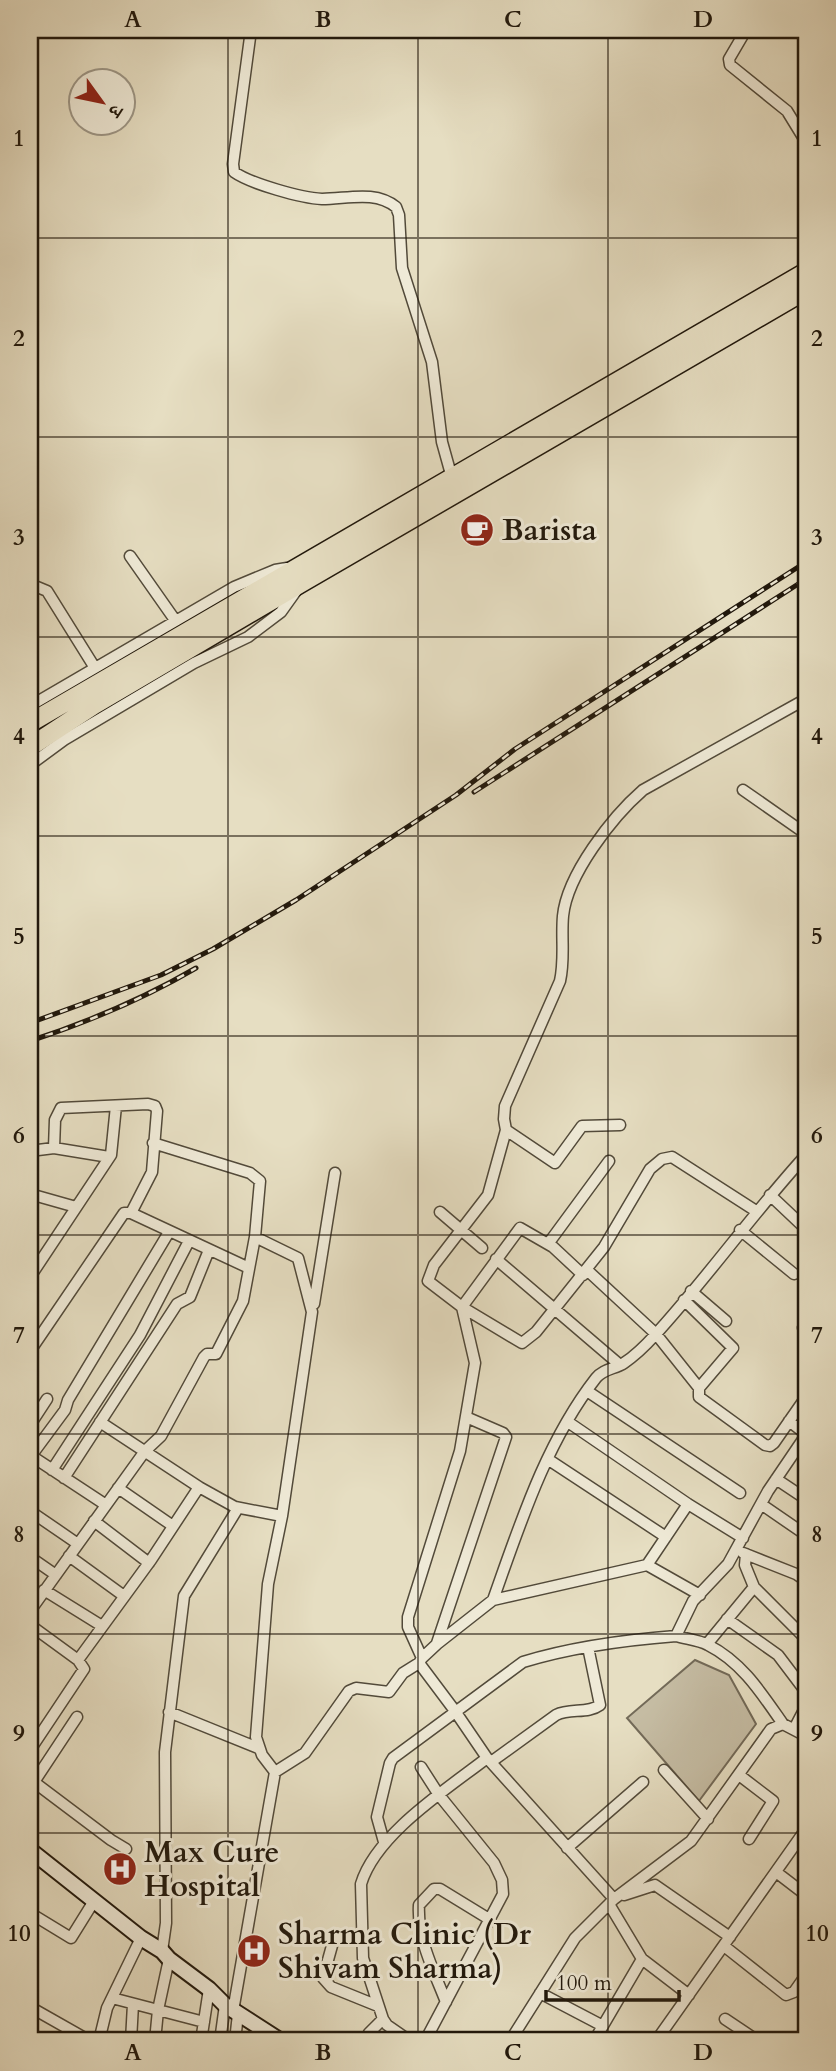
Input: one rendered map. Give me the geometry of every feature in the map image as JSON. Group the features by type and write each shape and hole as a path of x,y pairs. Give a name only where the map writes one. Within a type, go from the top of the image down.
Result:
{"highway":[{"path":"30,747 452,478 806,278"},
{"path":"30,723 303,573 806,278"}],"street":[{"path":"251,30 234,172 300,196 324,199 378,198 396,207 402,268 432,362 442,442 452,478"},
{"path":"746,30 729,59 730,65 787,111 806,142"},
{"path":"130,556 175,620"},
{"path":"30,706 233,587 275,570 303,573 281,612 248,637 194,663 64,740 30,765"},
{"path":"30,590 35,586 47,591 95,668"},
{"path":"756,1211 682,1162 666,1157 650,1169 604,1247 585,1273 536,1332 522,1343 462,1307 428,1280 434,1265 491,1189 506,1130 505,1106 560,981 563,916 575,874 626,807 643,790 806,699"},
{"path":"743,790 806,834"},
{"path":"54,1148 55,1120 61,1108 148,1104 155,1106 157,1111 152,1172 131,1213"},
{"path":"30,1278 109,1157 116,1106"},
{"path":"506,1130 555,1163 583,1125 620,1125"},
{"path":"30,1611 145,1451 161,1436 204,1357 207,1354 216,1354 242,1305 255,1237 261,1185 258,1178 250,1173 153,1143"},
{"path":"30,1152 54,1148 109,1157"},
{"path":"493,1600 535,1483 587,1391 600,1374 634,1356 656,1334 740,1230 806,1155"},
{"path":"548,1244 609,1161"},
{"path":"220,2041 232,2010 275,1772 258,1748 256,1737 268,1584 282,1516 335,1173"},
{"path":"30,1194 76,1207"},
{"path":"770,1195 806,1229"},
{"path":"440,1212 482,1248"},
{"path":"30,1351 123,1214 131,1213 249,1268"},
{"path":"689,1995 642,1959 611,1902 489,1760 421,1660 408,1627 408,1617 459,1460 475,1363 462,1307 520,1228 548,1244 656,1334 699,1388 699,1397 765,1445 774,1443 806,1397"},
{"path":"740,1230 794,1274"},
{"path":"106,1505 32,1459 65,1410 68,1400 169,1232"},
{"path":"255,1237 300,1261 312,1312"},
{"path":"52,1470 140,1335 189,1241"},
{"path":"64,1478 177,1304 190,1297 209,1250"},
{"path":"496,1259 620,1365"},
{"path":"691,1291 726,1321"},
{"path":"684,1300 733,1348 699,1388"},
{"path":"587,1391 740,1493"},
{"path":"30,1425 47,1399"},
{"path":"437,1644 506,1437 503,1433 466,1417"},
{"path":"789,1421 806,1435 761,1504 743,1538 741,1552 754,1587 806,1639"},
{"path":"100,1422 199,1487 238,1508 282,1516"},
{"path":"568,1422 743,1538"},
{"path":"549,1460 666,1537"},
{"path":"776,1479 806,1499"},
{"path":"78,1660 149,1563 199,1487"},
{"path":"118,1488 173,1526"},
{"path":"647,1565 688,1504"},
{"path":"761,1504 806,1535"},
{"path":"155,2041 166,1955 165,1752 184,1596 238,1508"},
{"path":"30,1511 78,1544"},
{"path":"94,1521 149,1563"},
{"path":"741,1552 796,1574 806,1581"},
{"path":"676,1636 693,1601 741,1552"},
{"path":"69,1556 124,1596"},
{"path":"30,1557 56,1575"},
{"path":"275,1772 305,1753 349,1691 356,1688 389,1692 403,1673 493,1600 647,1565 700,1595"},
{"path":"707,1644 754,1587"},
{"path":"44,1590 102,1626"},
{"path":"727,1619 778,1655 806,1692"},
{"path":"30,1625 78,1660 85,1669 30,1750"},
{"path":"384,1842 377,1817 390,1763 397,1754 523,1662 548,1654 632,1639 676,1636 707,1644 749,1676 783,1724 806,1736"},
{"path":"410,2041 387,2025 383,2019 366,1970 360,1884 364,1873 384,1842 439,1795 489,1760 536,1732 556,1715 568,1710 594,1709 600,1704 588,1647"},
{"path":"794,1729 806,1706"},
{"path":"169,1712 258,1748"},
{"path":"77,1717 32,1780 126,1849"},
{"path":"510,2041 575,1938 611,1902 691,1841 771,1729 783,1724"},
{"path":"421,1768 499,1872 503,1887 503,1894 425,2041"},
{"path":"664,1770 708,1819"},
{"path":"739,1774 773,1801 749,1839"},
{"path":"566,1848 643,1782"},
{"path":"656,2041 776,1872 802,1843 806,1829"},
{"path":"30,1850 209,1989 260,2035 281,2041"},
{"path":"776,1872 806,1895"},
{"path":"611,1902 655,1885 727,1942 786,1995 794,1993 806,1976"},
{"path":"446,2002 421,1937 419,1905 434,1889 440,1889 489,1919"},
{"path":"30,1913 71,1938 94,1901"},
{"path":"362,1937 341,1938 333,1942 323,1978 331,1987 378,2006"},
{"path":"99,2041 107,2008 141,1938"},
{"path":"594,2041 642,1959"},
{"path":"201,2041 209,1989"},
{"path":"540,1993 603,2025"},
{"path":"112,1998 204,2022"},
{"path":"131,2041 133,2004"},
{"path":"30,2007 90,2041"},
{"path":"232,2010 235,2041"},
{"path":"365,2041 383,2019"},
{"path":"725,2019 758,2041"}],"shaded area":[{"path":"695,1660 729,1675 756,1724 699,1801 627,1718"}],"railway":[{"path":"30,1023 161,975 213,949 296,900 456,795 515,749 806,562"},
{"path":"474,792 806,579"},
{"path":"30,1041 115,1009 196,968"}],"place":[{"name":"Barista","path":"477,530"},
{"name":"Max Cure Hospital","path":"120,1869"},
{"name":"Sharma Clinic (Dr Shivam Sharma)","path":"254,1951"}]}
